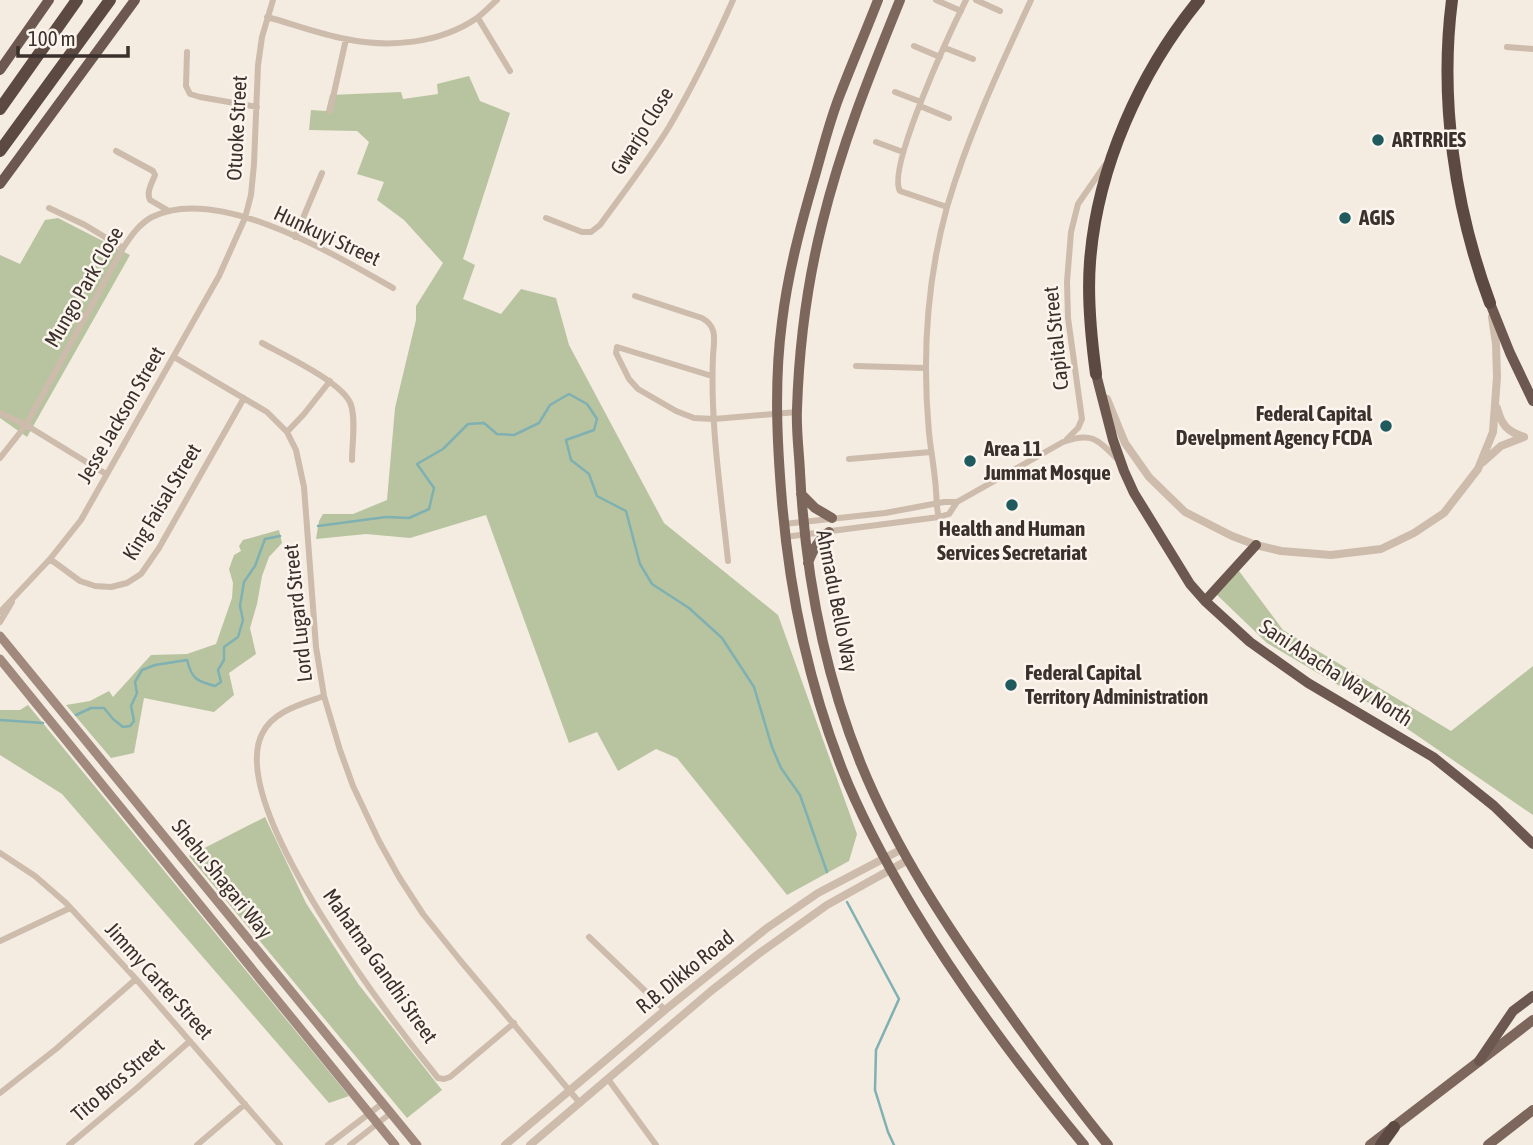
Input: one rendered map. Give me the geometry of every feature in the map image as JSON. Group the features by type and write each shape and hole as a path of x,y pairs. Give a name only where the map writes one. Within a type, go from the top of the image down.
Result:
{"highway":[{"path":"0,70 49,0"},
{"path":"0,109 78,0"},
{"path":"0,151 110,0"},
{"path":"0,184 135,0"},
{"name":"Sani Abacha Way North","path":"1199,0 1144,81 1114,152 1096,214 1090,263 1089,310 1096,374 1121,463 1134,493 1160,537 1189,584 1205,601 1250,642 1308,683 1433,757 1494,806 1533,844"},
{"path":"1452,1 1448,86 1457,181 1468,232 1490,303 1533,401"},
{"path":"1205,601 1256,545"},
{"path":"1479,1061 1513,1011 1533,996"},
{"path":"1381,1145 1394,1127"}],"main road":[{"name":"Ahmadu Bello Way","path":"878,0 839,95 803,218 782,322 776,413 785,537 794,605 816,694 842,771 884,858 938,949 975,1004 1084,1145"},
{"name":"Ahmadu Bello Way","path":"900,0 859,101 839,161 822,224 803,324 797,412 801,494 804,535 821,636 850,735 880,807 908,860 957,941 1074,1104 1108,1145"},
{"path":"801,494 815,508 832,518"},
{"path":"808,563 815,546 829,532"},
{"name":"Shehu Shagari Way","path":"0,636 417,1145"},
{"name":"Shehu Shagari Way","path":"0,659 395,1145"},
{"path":"1370,1145 1533,1020"},
{"path":"1488,1145 1533,1110"}],"street":[{"name":"Otuoke Street","path":"245,218 251,195 254,164 258,65 262,37 273,0"},
{"path":"267,17 346,40 392,44 440,36 478,18 497,0"},
{"name":"Gwarjo Close","path":"546,218 582,232 591,232 600,225 669,127 716,39 733,0"},
{"path":"936,0 961,11"},
{"path":"947,207 898,190 897,183 900,162 920,104 966,0"},
{"path":"976,0 1000,11"},
{"path":"939,517 935,504 925,368 931,288 947,207 981,111 1031,0"},
{"path":"478,18 510,71"},
{"path":"330,111 346,40"},
{"path":"914,46 940,57"},
{"path":"1507,47 1533,49"},
{"path":"945,48 973,59"},
{"path":"187,52 186,86 190,94 257,107"},
{"path":"895,92 949,118"},
{"path":"876,142 904,152"},
{"path":"116,151 153,171 155,175 148,197 169,211"},
{"name":"Capital Street","path":"1063,442 1078,428 1082,419 1068,318 1067,282 1071,232 1078,204 1114,152"},
{"path":"295,237 322,173"},
{"path":"49,208 85,225 123,248"},
{"name":"Mungo Park Close","path":"0,458 26,425 123,248 140,226 152,217 190,208 215,210 245,218"},
{"name":"Hunkuyi Street","path":"245,218 338,257 393,288"},
{"name":"Jesse Jackson Street","path":"0,612 50,559 81,520 219,276 245,218"},
{"path":"635,296 710,322 714,336 714,419 728,561"},
{"path":"1478,469 1493,432 1497,377 1496,344 1490,303"},
{"path":"262,343 330,382 346,396 353,412 352,460"},
{"path":"712,376 617,347 616,353 629,379 638,389 694,418 714,419 797,412"},
{"name":"Lord Lugard Street","path":"174,357 268,412 287,432 296,450 304,487 316,647 324,696 353,786 398,877 423,914 579,1102"},
{"path":"856,366 925,368"},
{"path":"1096,374 1125,443 1149,477 1185,512 1232,536 1281,551 1331,555 1381,549 1414,533 1444,513 1488,456 1501,446 1529,436"},
{"path":"287,432 330,382"},
{"name":"King Faisal Street","path":"50,559 80,581 95,586 111,587 127,583 141,574 159,548 244,398"},
{"path":"1495,399 1503,424 1511,433 1529,436"},
{"path":"0,413 26,425 106,474"},
{"name":"Capital Street","path":"784,524 957,502 1063,442 1079,436 1095,439 1121,463"},
{"path":"849,459 931,452"},
{"path":"936,492 949,514"},
{"path":"785,537 939,517 949,514 957,502"},
{"path":"0,622 18,591"},
{"name":"Mahatma Gandhi Street","path":"324,696 282,713 270,722 258,742 256,772 263,797 289,859 307,890 342,949 399,1030 438,1078 450,1077 514,1023"},
{"name":"R.B. Dikko Road","path":"505,1145 767,928 818,893 902,849"},
{"name":"Jimmy Carter Street","path":"0,853 35,876 70,908 136,979 280,1145"},
{"name":"R.B. Dikko Road","path":"530,1145 711,991 777,940 827,905 908,860"},
{"path":"0,941 70,908"},
{"path":"589,937 665,1010"},
{"path":"0,1093 56,1049 136,979"},
{"name":"Tito Bros Street","path":"69,1145 190,1041"},
{"path":"608,1079 656,1145"},
{"path":"328,1145 383,1103"},
{"path":"198,1145 245,1104"},
{"path":"350,1145 391,1113"}],"green space":[{"path":"469,76 480,101 510,113 463,259 475,265 463,299 501,314 521,289 556,298 569,345 664,523 778,615 857,834 849,861 787,895 677,758 656,749 618,771 597,732 569,743 486,515 410,538 366,534 316,539 323,514 353,514 387,500 395,408 416,320 416,306 443,263 404,220 377,200 384,182 357,174 369,142 357,131 309,130 311,110 326,111 330,95 401,92 403,99 438,94 437,84"},
{"path":"58,218 130,255 27,437 0,418 0,255 20,264 45,220"},
{"path":"279,530 282,543 269,557 250,628 256,654 229,673 234,695 214,712 144,698 134,753 111,758 66,705 90,701 109,691 113,697 151,655 187,654 216,644 232,598 233,583 229,569 234,555 241,551 239,546 243,540"},
{"path":"1239,571 1283,630 1451,731 1533,666 1533,815 1377,708 1267,643 1216,594"},
{"path":"28,705 349,1096 329,1103 62,794 0,755 0,710 20,710"},
{"path":"265,817 306,903 359,985 442,1090 407,1118 189,856"}],"waterway":[{"path":"318,526 386,517 409,518 429,509 434,488 417,464 443,449 468,424 484,423 497,434 514,435 539,423 550,405 569,394 587,404 597,419 594,430 566,440 571,460 589,474 597,496 626,511 640,564 652,584 689,608 722,638 754,687 772,747 781,768 800,795 827,872"},
{"path":"76,715 91,708 104,708 123,727 130,726 134,721 131,706 137,693 135,682 142,670 155,665 187,660 193,675 199,681 215,686 221,682 218,670 224,660 224,647 238,637 243,620 240,606 244,582 255,566 265,539 280,536"},
{"path":"0,720 43,723"},
{"path":"847,902 899,999 876,1050 875,1090 894,1145"}],"place":[{"name":"ARTRRIES","path":"1378,140"},
{"name":"AGIS","path":"1345,218"},
{"name":"Federal Capital Develpment Agency FCDA","path":"1386,426"},
{"name":"Area 11 Jummat Mosque","path":"970,461"},
{"name":"Health and Human Services Secretariat","path":"1012,505"},
{"name":"Federal Capital Territory Administration","path":"1011,685"}]}
